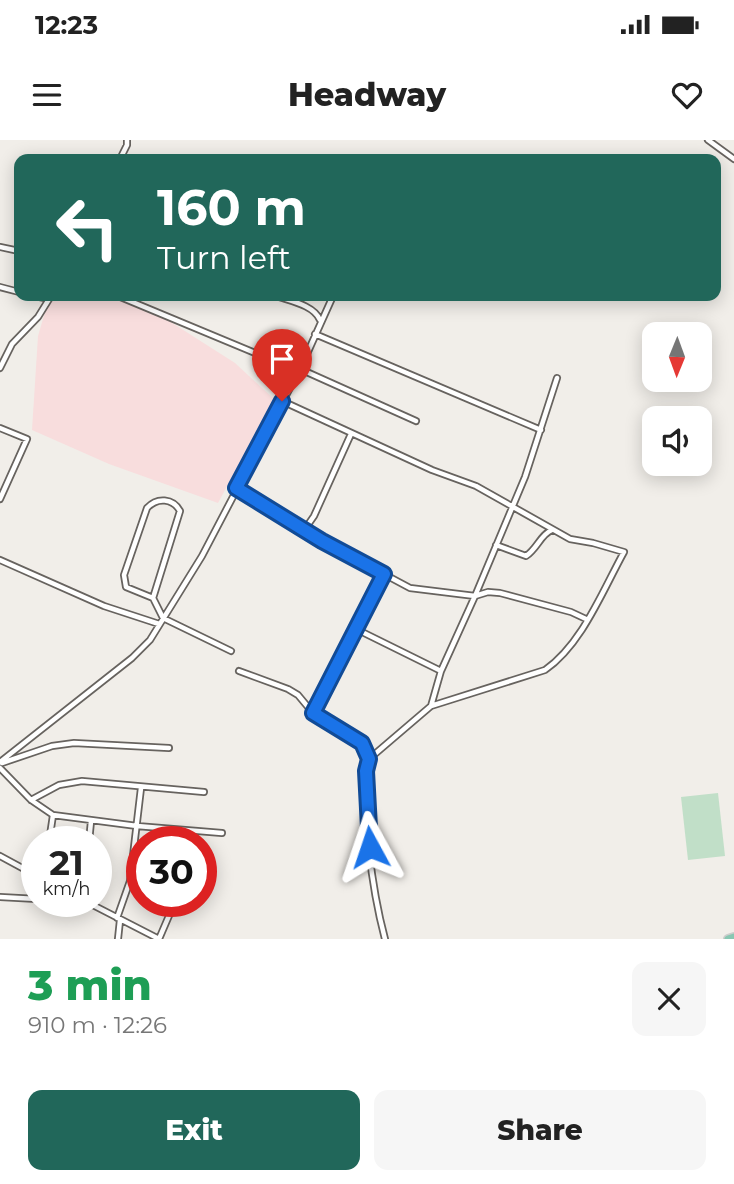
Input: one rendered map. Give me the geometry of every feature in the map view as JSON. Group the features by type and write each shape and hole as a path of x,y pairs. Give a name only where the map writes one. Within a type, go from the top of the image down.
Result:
{"street":[{"path":"708,140 734,159"},
{"path":"0,368 12,344 38,317 48,301"},
{"path":"130,301 267,358 296,376"},
{"path":"289,301 317,313 320,321"},
{"path":"0,764 132,659 150,640 202,556 300,369 330,301"},
{"path":"315,334 541,430"},
{"path":"300,369 416,421"},
{"path":"430,706 441,671 512,505 541,430 557,378"},
{"path":"282,401 351,435 445,473 458,481 476,486 570,539 624,552 586,620 560,659 545,670 430,706 369,759 366,771 368,826 377,910 385,939"},
{"path":"0,428 27,439 0,499"},
{"path":"305,529 314,516 351,435"},
{"path":"236,488 322,541 411,589 475,596 488,592 500,593 571,612 586,620"},
{"path":"153,598 125,587 124,575 147,508 160,500 177,505 180,515 153,598 161,621"},
{"path":"496,545 526,556 546,533 552,530"},
{"path":"0,560 104,606 161,621 231,651"},
{"path":"313,713 384,574"},
{"path":"356,629 441,671"},
{"path":"239,671 298,695 313,713 360,741 369,759"},
{"path":"0,764 52,746 74,743 169,748"},
{"path":"0,764 31,800 53,815 137,826 141,788"},
{"path":"31,800 59,785 82,782 204,792"},
{"path":"51,826 53,815"},
{"path":"90,821 90,826"},
{"path":"217,833 222,833"},
{"path":"0,856 21,867"},
{"path":"118,939 119,919 126,895"},
{"path":"0,897 21,899"},
{"path":"112,915 159,939 168,917"}],"shaded area":[{"path":"138,301 235,363 274,399 218,503 109,464 32,430 38,336 48,302"}],"green space":[{"path":"718,793 725,856 688,860 681,797"}],"route":[{"path":"282,401 236,488 322,541 384,574 313,713 360,741 369,759 366,771 370,847"}]}
